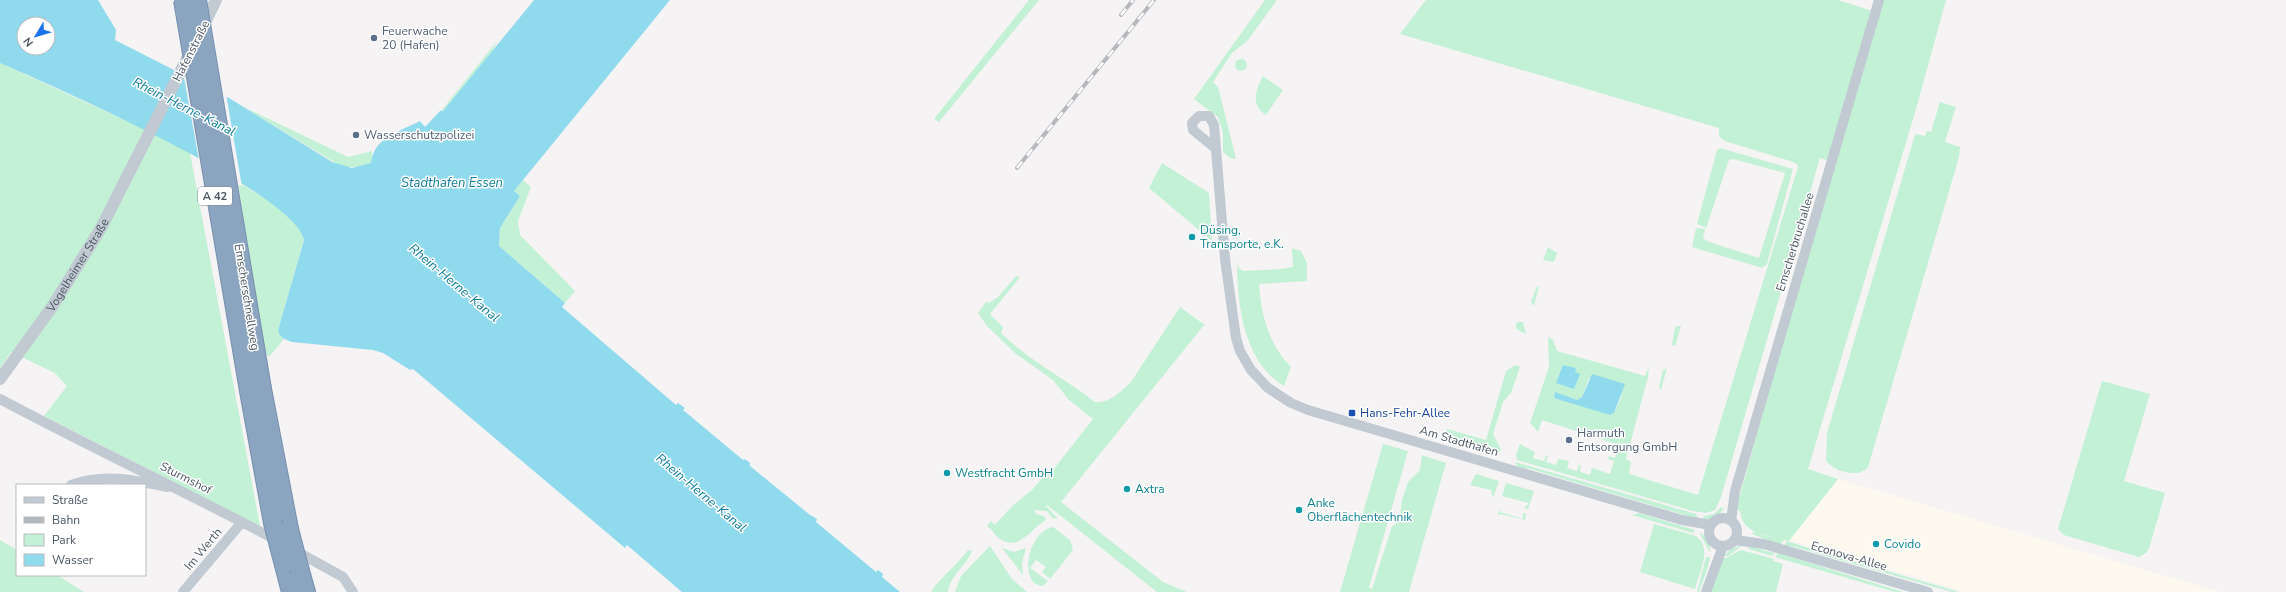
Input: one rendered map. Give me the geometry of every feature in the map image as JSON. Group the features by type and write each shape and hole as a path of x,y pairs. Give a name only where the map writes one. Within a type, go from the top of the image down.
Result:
{"highway":[{"name":"Emscherschnellweg","path":"183,0 281,526 292,568 306,592"},
{"name":"Emscherschnellweg","path":"197,0 255,390"},
{"name":"Emscherschnellweg","path":"291,592 292,568"}],"street":[{"name":"Hafenstraße","path":"144,145 216,0"},
{"name":"Emscherbruchallee","path":"1726,519 1879,0"},
{"name":"Vogelheimer Straße","path":"0,379 74,272 101,228 144,145"},
{"name":"Am Stadthafen","path":"1215,148 1221,192 1225,259 1236,338 1244,361 1268,388 1286,401 1308,410 1710,529"},
{"name":"Sturmshof","path":"0,399 61,432 183,490 343,577 353,592"},
{"path":"75,484 93,479 113,478 183,490"},
{"path":"1706,592 1719,545 1710,529 1726,519 1736,536 1728,545 1719,545"},
{"name":"Im Werth","path":"183,592 242,522"},
{"name":"Econova-Allee","path":"1736,536 1928,592"}],"shaded area":[{"path":"1838,479 2222,592 1966,592 1789,540"}],"green space":[{"path":"1029,0 1039,0 939,122 934,119"},
{"path":"1265,0 1277,0 1248,40 1232,53 1213,82 1218,87 1236,159 1230,158 1223,152 1223,133 1218,117 1194,99"},
{"path":"1426,0 1838,0 1876,12 1879,0 1946,0 1916,109 1808,469 1838,479 1789,541 1766,536 1751,530 1742,519 1740,511 1736,509 1833,162 1820,158 1721,497 1715,510 1706,513 1693,511 1517,460 1516,455 1520,444 1535,452 1533,458 1544,461 1546,455 1548,456 1546,462 1556,465 1558,459 1569,461 1567,468 1577,471 1579,465 1581,465 1580,472 1590,475 1592,468 1610,474 1614,461 1608,459 1609,456 1615,458 1619,445 1542,420 1538,432 1530,423 1549,367 1548,337 1553,340 1557,351 1645,376 1649,366 1648,377 1626,459 1631,462 1629,474 1698,495 1798,167 1797,164 1790,161 1725,141 1719,136 1719,128 1400,34","holes":["1589,378 1622,395 1614,413 1610,415 1555,393 1577,400 1582,397"]},
{"path":"497,41 493,50 443,111 441,111"},
{"path":"1241,59 1245,61 1247,65 1245,69 1241,71 1237,69 1235,65 1237,61"},
{"path":"0,63 155,134 190,153 260,526 44,416 67,386 55,373 11,352 0,368"},
{"path":"1263,76 1283,90 1266,115 1261,111 1256,102 1258,86"},
{"path":"1940,102 1956,107 1945,142 1960,147 1959,157 1868,467 1859,473 1847,472 1835,468 1826,461 1827,433 1914,138 1916,134 1925,136 1927,131 1931,132"},
{"path":"242,106 348,157 372,151 372,163 362,167 342,167"},
{"path":"1720,148 1793,169 1767,264 1762,268 1692,247 1696,228 1705,229 1703,238 1709,242 1759,258 1785,173 1733,159 1729,160 1706,228 1697,224 1717,150"},
{"path":"1162,163 1209,193 1212,241 1149,188"},
{"path":"523,180 531,187 518,221 520,235 575,291 565,303 499,246 500,228 520,196 514,191"},
{"path":"238,182 277,206 301,230 304,239 278,330 284,339 269,357 263,348"},
{"path":"1548,247 1557,253 1554,262 1543,260"},
{"path":"1292,248 1301,251 1307,263 1307,281 1259,284 1264,318 1268,329 1277,349 1291,367 1284,386 1270,375 1259,362 1251,347 1241,312 1237,277 1237,260 1238,267 1243,271 1293,267"},
{"path":"1016,276 1020,277 990,314 1003,327 1001,333 1023,352 1095,402 1110,399 1131,382 1180,307 1205,324 1061,502 1163,582 1187,592 1157,592 1047,505 1046,506 1058,519 1052,518 1047,511 1034,510 1036,514 1044,516 1046,520 1025,537 1014,543 1000,539 987,526 991,521 995,525 1012,506 1032,490 1050,469 1053,470 1093,419 1069,400 1053,380 1015,353 987,326 978,313 986,302 989,303 998,297"},
{"path":"1537,286 1539,286 1534,306 1531,302"},
{"path":"1518,322 1523,322 1526,334 1516,329 1516,324"},
{"path":"1681,326 1675,346 1672,345 1675,327"},
{"path":"1515,365 1520,367 1511,393 1503,402 1493,434 1501,450 1497,454 1445,439 1447,429 1486,440 1506,371"},
{"path":"1667,368 1661,390 1659,387 1663,370"},
{"path":"2102,381 2150,394 2124,481 2165,493 2149,549 2146,553 2139,557 2064,535 2058,529"},
{"path":"1383,444 1408,451 1369,588 1372,589 1392,526 1395,525 1400,518 1402,500 1408,482 1420,470 1422,455 1446,463 1409,592 1340,592"},
{"path":"1515,462 1696,514 1698,519 1527,468 1525,470 1517,466"},
{"path":"1476,474 1499,481 1493,498 1491,490 1470,485"},
{"path":"1506,483 1534,491 1528,509 1524,508 1529,503 1502,496"},
{"path":"1721,507 1724,508 1715,517 1703,519 1704,516 1714,514"},
{"path":"1499,509 1500,512 1523,519 1523,513 1526,514 1525,520 1500,514 1498,516"},
{"path":"1639,513 1695,530 1693,533 1632,515"},
{"path":"1654,524 1696,536 1701,541 1704,547 1704,554 1702,568 1695,589 1640,572"},
{"path":"1053,527 1070,540 1073,550 1050,579 1042,572 1046,567 1036,560 1030,568 1048,581 1043,586 1035,584 1030,577 1028,568 1029,558 1032,547 1037,538 1044,531"},
{"path":"1699,532 1708,540 1710,552"},
{"path":"1754,532 1784,540 1780,545 1752,534"},
{"path":"0,540 16,549 16,576 59,576 84,592 0,592"},
{"path":"1787,541 1959,592 1952,592 1791,546 1784,546"},
{"path":"1743,545 1728,556 1724,556 1731,549"},
{"path":"990,546 1012,579 1027,592 955,592 961,576"},
{"path":"1748,546 1775,553 1772,556 1749,549"},
{"path":"1002,548 1014,552 1026,548 1022,563 1023,575"},
{"path":"968,550 972,551 966,562 951,581 948,592 931,592 939,581"},
{"path":"1741,550 1774,559 1773,561 1783,564 1776,592 1711,592 1722,558 1726,558"},
{"path":"1778,553 1903,592 1895,592 1775,557"},
{"path":"1706,557 1710,557 1708,567 1699,592 1697,592"}],"water":[{"path":"0,0 98,0 116,30 115,40 229,98 332,162 352,168 371,163 373,154 377,147 389,136 420,121 425,127 440,111 443,111 534,0 670,0 514,191 520,196 500,228 499,246 565,303 562,307 676,405 678,403 685,408 683,410 743,460 745,459 750,463 750,466 810,515 817,519 816,522 876,572 878,570 883,574 882,577 900,592 682,592 627,545 625,548 413,369 410,370 383,353 373,350 292,342 281,336 278,330 304,240 290,220 260,195 217,169 168,142 68,93 0,63"},
{"path":"1563,365 1576,368 1575,372 1580,374 1574,389 1556,383"},
{"path":"1592,374 1625,384 1614,413 1610,415 1554,398 1555,392 1577,400 1582,397"}],"pier":[{"path":"183,72 226,94 242,187 199,160"}],"railway":[{"path":"1121,15 1133,0"},
{"path":"1017,168 1154,0"}],"place":[{"name":"Feuerwache 20 (Hafen)","path":"374,38"},
{"name":"Wasserschutzpolizei","path":"356,135"},
{"name":"Düsing, Transporte, e.K.","path":"1192,237"},
{"name":"Hans-Fehr-Allee","path":"1352,413"},
{"name":"Harmuth Entsorgung GmbH","path":"1569,440"},
{"name":"Westfracht GmbH","path":"947,473"},
{"name":"Axtra","path":"1127,489"},
{"name":"Anke Oberflächentechnik","path":"1299,510"},
{"name":"Covido","path":"1876,544"}],"water label":[{"name":"Rhein-Herne-Kanal","path":"184,107"},
{"name":"Stadthafen Essen","path":"452,183"},
{"name":"Rhein-Herne-Kanal","path":"454,283"},
{"name":"Rhein-Herne-Kanal","path":"701,493"}]}
